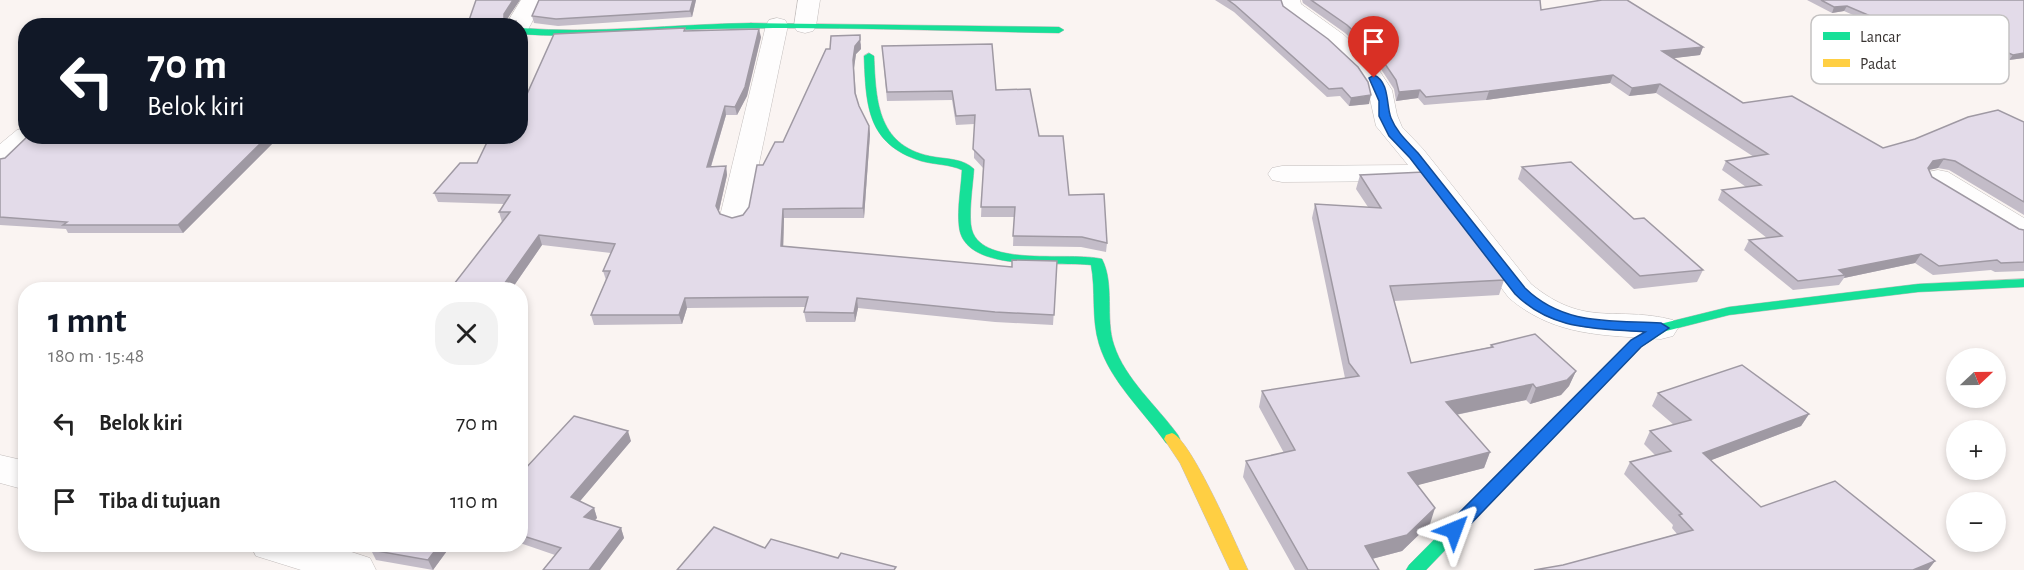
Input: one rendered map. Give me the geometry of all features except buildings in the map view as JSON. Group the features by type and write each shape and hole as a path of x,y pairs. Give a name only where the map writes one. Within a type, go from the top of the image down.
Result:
{"street":[{"path":"521,18 532,0"},
{"path":"805,26 809,0"},
{"path":"1288,0 1291,7 1342,45 1374,78 1384,101 1384,116 1395,136 1414,155 1520,291 1532,303 1549,313 1587,323 1661,328 1729,311 1788,303 1918,288 2024,283"},
{"path":"528,32 558,34 699,26 1059,30"},
{"path":"734,216 777,26"},
{"path":"869,56 873,110 878,123 891,139 904,149 925,159 957,163 968,169 966,233 970,244 980,253 991,256 1074,257 1097,262 1102,282 1102,323 1107,347 1124,376 1163,425 1187,461 1239,570"},
{"path":"0,158 18,143"},
{"path":"1282,174 1426,173"},
{"path":"1938,178 2024,230"},
{"path":"1415,570 1636,344 1661,328"},
{"path":"0,469 18,474"},
{"path":"296,552 355,570"}],"traffic: fast":[{"path":"528,32 614,32 683,27 751,26 1059,30"},
{"path":"869,56 873,106 884,133 909,153 954,163 968,169 965,228 971,242 984,251 1001,256 1097,262 1104,334 1111,356 1126,380 1172,439"},
{"path":"1415,570 1636,344 1661,328 1729,311 1918,288 2024,283"}],"traffic: slow":[{"path":"1172,439 1187,461 1239,570"}],"route":[{"path":"1374,78 1384,101 1384,116 1395,136 1414,155 1520,291 1532,303 1555,316 1587,323 1661,328 1636,344 1454,530"}]}
